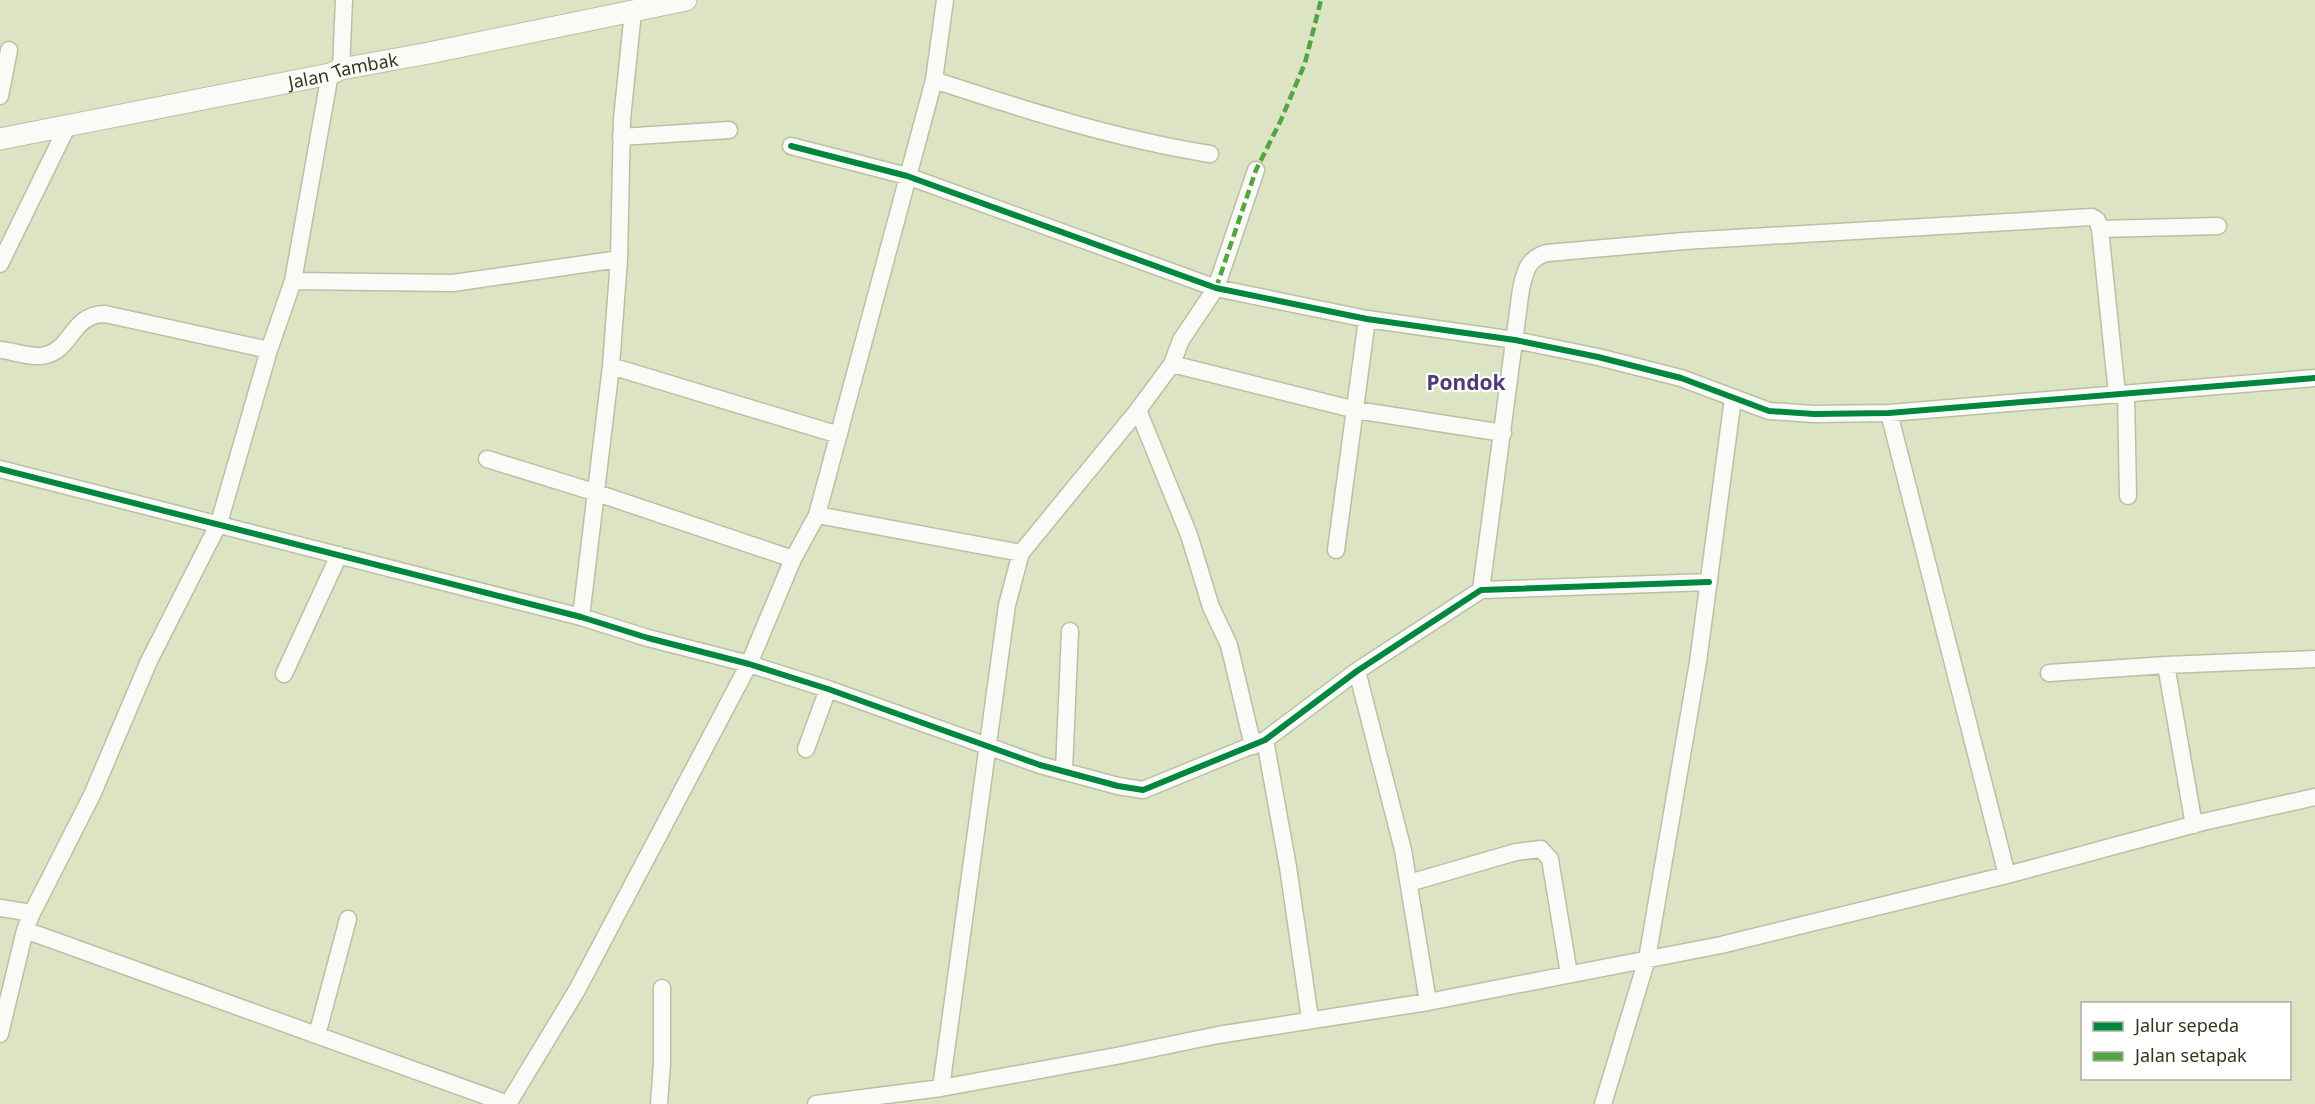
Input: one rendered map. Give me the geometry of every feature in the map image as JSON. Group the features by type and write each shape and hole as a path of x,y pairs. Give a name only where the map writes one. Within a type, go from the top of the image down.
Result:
{"street":[{"path":"0,1034 25,930 32,913 92,795 149,662 219,523 269,350 293,281 336,72 344,0"},
{"name":"Jalan Tambak","path":"0,139 686,0"},
{"path":"25,930 508,1104 577,990 748,664 793,559 817,515 934,80 945,0"},
{"path":"581,617 611,366 619,259 621,137 633,12"},
{"path":"0,96 9,50"},
{"path":"934,80 1014,106 1146,143 1210,154"},
{"path":"0,264 68,125"},
{"path":"621,137 729,130"},
{"path":"791,146 907,176 1216,288 1367,319 1515,340 1640,366 1681,378 1769,411 1814,414 1889,412 2315,378"},
{"path":"941,1089 1007,605 1022,553 1138,411 1172,364 1181,340 1216,288 1256,170"},
{"path":"1481,590 1524,274 1532,260 1547,253 1684,241 2080,217 2095,218 2100,229 2121,394 2128,496"},
{"path":"2100,229 2218,226"},
{"path":"293,281 453,283 619,259"},
{"path":"0,350 44,356 57,350 88,317 105,314 269,350"},
{"path":"1336,550 1367,319"},
{"path":"1172,364 1356,410 1503,433"},
{"path":"611,366 839,435"},
{"path":"1603,1104 1647,959 1698,662 1733,398"},
{"path":"1138,411 1190,535 1211,607 1229,645 1270,764 1310,1019"},
{"path":"1889,412 2007,875"},
{"path":"487,459 597,493 793,559"},
{"path":"0,469 581,617 828,689 987,747 1064,771 1118,786 1143,790 1262,744 1360,679 1481,590 1709,582"},
{"path":"817,515 1022,553"},
{"path":"284,674 339,555"},
{"path":"1064,771 1070,631"},
{"path":"2049,673 2166,665 2315,659"},
{"path":"2166,665 2194,825"},
{"path":"1360,679 1403,850 1428,1002"},
{"path":"806,749 828,689"},
{"path":"816,1104 941,1089 1310,1019 1428,1002 1721,945 2007,875 2194,825 2315,797"},
{"path":"1408,883 1516,852 1541,849 1550,859 1569,974"},
{"path":"0,908 32,913"},
{"path":"317,1035 348,919"},
{"path":"659,1104 662,1063 662,988"}],"marked path":[{"path":"1216,288 1256,170 1281,120 1305,63 1321,0"}],"cycle path":[{"path":"791,146 907,176 1216,288 1367,319 1515,340 1598,357 1681,378 1769,411 1814,414 1889,413 2315,378"},
{"path":"0,469 581,617 648,638 749,664 828,689 1040,765 1118,786 1143,790 1265,740 1357,671 1481,590 1709,582"}],"district":[{"name":"Pondok","path":"1466,382"}]}
